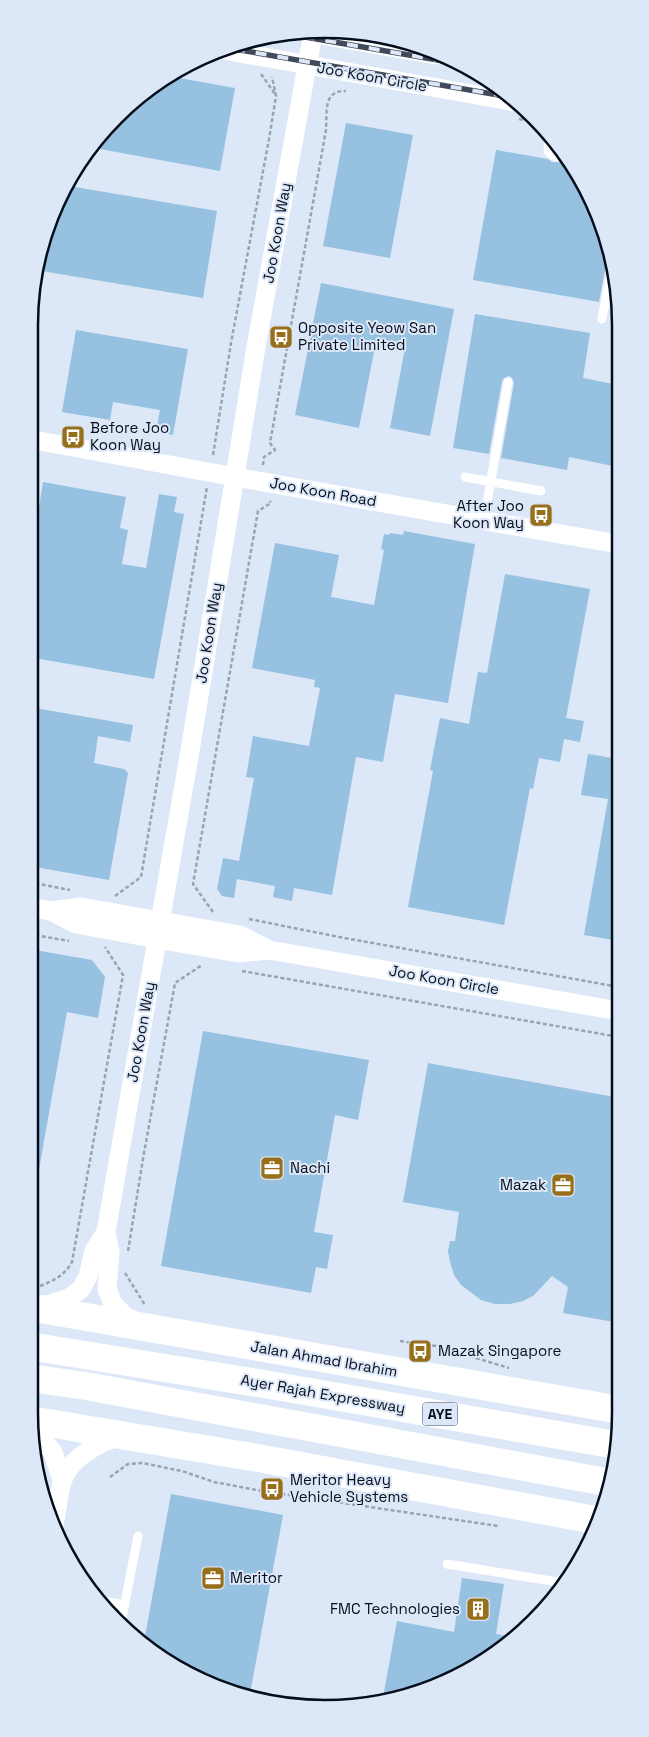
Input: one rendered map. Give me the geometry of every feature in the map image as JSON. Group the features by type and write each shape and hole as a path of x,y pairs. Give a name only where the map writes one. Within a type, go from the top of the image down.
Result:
{"main road":[{"name":"Jalan Ahmad Ibrahim","path":"38,1302 146,1316 612,1408"},
{"name":"Ayer Rajah Expressway","path":"38,1347 264,1384 610,1444"},
{"path":"38,1379 86,1386 603,1482"},
{"path":"38,1421 258,1458 591,1519"}],"street":[{"name":"Joo Koon Way","path":"146,1316 126,1317 112,1304 107,1289 110,1253 106,1232 191,745 256,346 312,38"},
{"path":"341,38 407,50"},
{"name":"Joo Koon Circle","path":"235,52 502,100"},
{"name":"Joo Koon Road","path":"38,441 612,542"},
{"name":"Joo Koon Circle","path":"38,909 51,911 76,924 159,930 238,953 268,950 612,1010"},
{"name":"Joo Koon Way","path":"38,1301 69,1298 81,1289 88,1276 94,1251 106,1232"},
{"path":"38,1435 53,1452 62,1480"},
{"path":"56,1514 62,1480 72,1465 93,1446 124,1436"}],"lane":[{"path":"549,146 548,151 553,156 557,157"},
{"path":"602,319 609,284"},
{"path":"484,520 508,382"},
{"path":"465,477 541,491"},
{"path":"123,1616 138,1536"},
{"path":"447,1564 556,1582"},
{"path":"109,1602 125,1605"}],"path":[{"path":"258,69 264,71"},
{"path":"120,900 112,898 141,877 231,343 260,194 276,96 270,72"},
{"path":"208,914 214,912 193,884 258,511 271,503 261,481 264,457 275,450 270,443 326,130 329,98"},
{"path":"38,884 75,891"},
{"path":"242,918 612,986"},
{"path":"38,936 77,942"},
{"path":"38,1297 68,1270 72,1262 124,975 105,947 115,949"},
{"path":"128,1254 175,983 204,964 195,962"},
{"path":"242,971 612,1036"},
{"path":"125,1272 146,1316"},
{"path":"400,1340 436,1346 511,1368"},
{"path":"110,1477 128,1464 142,1463 182,1471 214,1482 262,1491 498,1526"},
{"path":"262,1484 262,1491"}],"building":[{"path":"178,78 235,88 220,171 98,149 135,109"},
{"path":"346,123 413,135 390,258 323,246"},
{"path":"496,150 561,163 590,215 602,250 606,267 599,302 473,280"},
{"path":"73,187 217,211 203,298 43,271 47,250 59,215"},
{"path":"321,283 454,309 430,436 390,428 405,348 376,342 359,428 295,415"},
{"path":"475,314 590,333 583,378 612,384 612,466 569,457 567,470 501,458 514,383 509,376 502,381 489,454 453,448"},
{"path":"76,330 188,349 173,435 156,432 160,410 113,402 110,420 62,412"},
{"path":"43,482 126,497 120,528 128,530 122,564 146,568 159,494 177,497 174,512 184,514 154,679 38,659 38,514"},
{"path":"404,531 475,544 448,703 395,694 383,762 356,757 332,895 294,888 292,901 273,897 275,886 237,879 234,898 222,896 217,889 223,858 239,861 254,778 246,777 253,736 309,746 320,688 314,687 315,680 252,668 275,543 339,555 331,597 374,605 384,550 381,549 384,534 403,535"},
{"path":"505,574 590,589 566,718 584,721 580,742 564,739 560,762 539,758 533,789 530,788 504,925 408,907 433,771 430,770 440,718 469,724 478,672 487,673"},
{"path":"38,709 133,725 130,742 98,736 94,763 124,769 128,773 109,880 38,868"},
{"path":"588,754 612,758 612,940 584,935 608,799 581,795"},
{"path":"38,951 92,960 105,977 98,1018 67,1012 38,1175"},
{"path":"203,1031 369,1060 358,1120 335,1115 314,1232 333,1235 327,1269 316,1267 311,1293 161,1266"},
{"path":"428,1063 612,1097 612,1322 563,1313 568,1287 552,1276 533,1296 523,1301 510,1304 495,1304 481,1300 461,1285 454,1275 450,1262 448,1251 450,1241 455,1241 459,1212 403,1202"},
{"name":"Meritor","path":"171,1494 283,1515 251,1690 198,1670 165,1651 145,1636"},
{"path":"462,1578 504,1584 496,1634 505,1636 484,1651 451,1670 417,1684 384,1693 397,1621 454,1632"}],"railway":[{"path":"311,38 435,60"},
{"path":"241,50 496,94"}],"place":[{"name":"Opposite Yeow San Private Limited","path":"281,337"},
{"name":"Before Joo Koon Way","path":"73,437"},
{"name":"After Joo Koon Way","path":"541,515"},
{"name":"Nachi","path":"272,1168"},
{"name":"Mazak","path":"563,1185"},
{"name":"Mazak Singapore","path":"420,1351"},
{"name":"Meritor Heavy Vehicle Systems","path":"272,1489"},
{"name":"Meritor","path":"213,1578"},
{"name":"FMC Technologies","path":"478,1609"}]}
